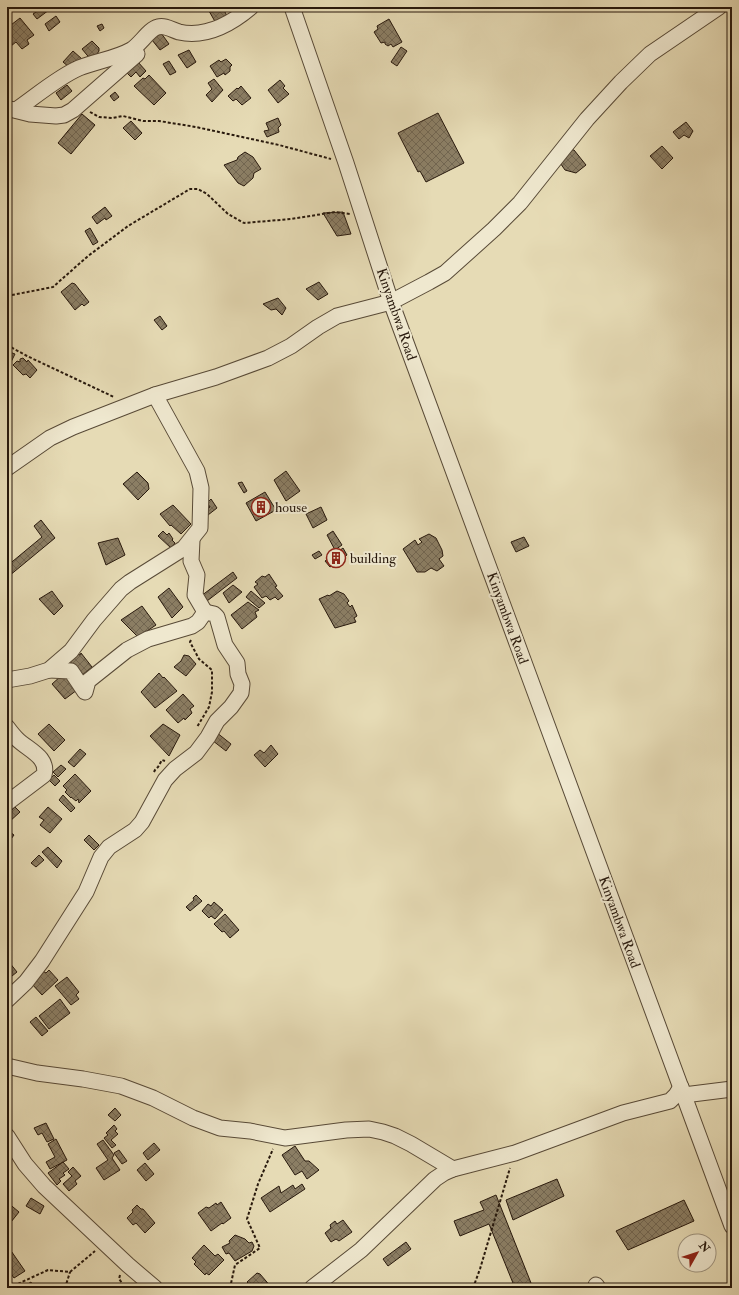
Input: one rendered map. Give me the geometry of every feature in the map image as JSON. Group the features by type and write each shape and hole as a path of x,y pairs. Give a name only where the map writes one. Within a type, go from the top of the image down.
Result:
{"street":[{"path":"11,109 78,68 122,54 135,48 155,28 164,26 178,32 208,32 223,26 251,7"},
{"name":"Kinyambwa Road","path":"292,7 346,163 391,302 732,1226"},
{"path":"7,468 50,438 73,427 155,395 216,377 268,358 291,346 337,316 391,302 440,276 463,258 520,203 587,119 635,68 650,54 719,7"},
{"path":"11,109 30,114 64,115 73,110 137,54"},
{"path":"49,670 71,651 94,620 121,589 184,548 192,540 200,528 201,488 197,471 155,395"},
{"path":"192,540 191,561 197,576 195,595 201,617"},
{"path":"7,680 30,676 49,670 72,671 85,692 88,680 127,650 148,639 192,626 201,617 214,614 217,617 225,645 237,663 238,674 242,684 241,693 231,707 217,721 208,737 196,752 182,763 165,780 138,827 109,847 101,858 86,892 42,961 26,982 7,1000"},
{"path":"7,727 17,739 44,762 45,770 44,775 7,803"},
{"path":"7,1066 37,1073 121,1086 153,1098 193,1118 220,1128 250,1131 285,1138 346,1130 369,1129 383,1132 411,1144 453,1169"},
{"path":"312,1288 361,1250 444,1172 515,1153 623,1113 670,1100 683,1091 732,1089"},
{"path":"7,1136 25,1164 44,1186 155,1288"}],"path":[{"path":"87,111 94,113 99,117 112,118 123,116 143,121 160,121 196,127 279,144 346,163"},
{"path":"7,296 53,287 88,256 128,226 190,189 198,189 207,194 228,214 244,223 291,219 335,212 343,212 364,218"},
{"path":"7,345 131,405"},
{"path":"196,729 209,707 212,692 212,670 199,659 190,642 201,617"},
{"path":"161,786 154,774 162,760 182,763"},
{"path":"230,1288 235,1265 260,1248 247,1219 258,1184 279,1136"},
{"path":"473,1288 515,1153"},
{"path":"66,1288 70,1272 105,1243"},
{"path":"9,1288 48,1270 70,1272"}],"building":[{"path":"29,7 41,7 33,12"},
{"path":"43,7 47,7 49,10 37,19 33,14"},
{"path":"212,7 222,7 229,19 217,25 209,11 213,9"},
{"path":"56,16 60,22 49,31 45,24"},
{"path":"20,18 34,35 27,40 29,44 22,49 16,42 11,46 7,41 7,28"},
{"path":"389,19 402,42 393,47 391,44 388,46 385,42 381,43 374,32 378,29 377,26"},
{"path":"102,24 104,28 100,31 97,26"},
{"path":"161,33 169,44 160,50 152,40"},
{"path":"92,41 99,48 99,51 97,57 92,61 82,49"},
{"path":"401,47 407,51 397,66 391,62"},
{"path":"189,50 196,62 187,68 178,55"},
{"path":"73,51 82,59 77,64 74,61 69,67 63,62"},
{"path":"226,59 232,65 230,67 230,71 225,75 224,73 217,77 210,66 219,60 221,62"},
{"path":"169,61 176,72 170,75 163,64"},
{"path":"138,62 146,71 140,77 136,72 131,77 126,72"},
{"path":"149,75 166,93 154,105 134,86"},
{"path":"214,79 223,90 212,102 206,95 212,89 208,83"},
{"path":"280,80 285,86 283,88 289,94 278,103 268,90"},
{"path":"67,85 72,91 61,100 56,93"},
{"path":"241,86 251,98 242,105 236,99 233,101 228,96"},
{"path":"115,92 119,97 114,101 110,96"},
{"path":"438,113 464,163 426,182 420,171 418,172 398,133"},
{"path":"82,114 95,125 71,154 58,143"},
{"path":"278,118 281,125 278,128 279,132 267,137 264,131 269,130 266,123"},
{"path":"131,121 142,133 135,140 123,128"},
{"path":"686,122 693,131 689,138 684,135 679,139 673,132"},
{"path":"662,146 673,158 662,169 650,156"},
{"path":"568,149 574,150 586,165 576,173 565,170 556,157"},
{"path":"245,152 253,157 261,169 254,173 253,178 244,186 238,183 224,165 237,160 238,157"},
{"path":"105,207 112,216 106,220 105,218 97,224 92,217"},
{"path":"343,212 351,234 337,236 323,213"},
{"path":"90,228 98,242 93,245 85,231"},
{"path":"319,282 328,294 318,300 306,289"},
{"path":"72,283 75,284 89,302 84,306 82,304 75,310 61,292"},
{"path":"278,298 286,308 282,315 276,309 271,310 263,304"},
{"path":"160,316 167,326 162,330 154,320"},
{"path":"7,351 15,354 11,362 7,360"},
{"path":"23,358 27,362 28,360 37,370 30,378 26,374 23,375 13,365 17,361 20,362 20,359"},
{"path":"286,471 300,491 286,501 274,480"},
{"path":"137,472 148,483 149,489 138,500 123,484"},
{"path":"242,482 247,491 244,493 238,483"},
{"name":"house","path":"265,492 276,510 256,521 246,503"},
{"path":"211,499 217,508 208,515 205,511 210,507 207,503"},
{"path":"173,505 191,524 181,534 171,525 170,526 160,514"},
{"name":"house","path":"321,507 327,520 313,528 306,514"},
{"path":"41,520 55,538 9,576 7,573 7,566 42,537 34,526"},
{"path":"163,531 167,535 169,533 175,543 171,548 158,536"},
{"path":"333,531 342,545 335,550 327,535"},
{"path":"429,534 436,538 442,550 443,556 439,559 444,566 437,571 431,568 425,572 417,572 403,549 415,540 418,545 422,542 419,539"},
{"path":"524,537 529,546 516,552 511,542"},
{"path":"118,538 125,555 106,565 98,543"},
{"name":"building","path":"343,548 347,555 330,567 325,561"},
{"path":"319,551 322,555 315,559 312,555"},
{"path":"233,572 237,578 207,601 201,596"},
{"path":"269,574 277,586 275,587 283,596 278,600 275,597 270,600 266,596 262,598 254,587 258,584 255,582 262,576 265,577"},
{"path":"233,585 242,592 229,603 223,593"},
{"path":"169,588 183,607 172,618 158,597"},
{"path":"52,591 63,606 54,615 39,599"},
{"path":"251,591 265,603 259,608 246,597"},
{"path":"337,591 344,594 349,601 347,603 350,607 352,605 357,616 354,618 356,622 335,628 319,599 328,595 329,596"},
{"path":"248,602 259,610 255,612 257,617 242,629 231,615"},
{"path":"142,606 156,625 138,637 121,620"},
{"path":"76,653 80,655 81,653 92,667 81,676 69,660"},
{"path":"184,655 189,656 196,664 186,676 174,667 181,661"},
{"path":"69,673 77,690 65,699 52,684 61,676 62,679"},
{"path":"159,673 177,691 155,708 141,692"},
{"path":"183,694 194,706 190,709 192,713 185,720 184,718 178,723 166,710"},
{"path":"49,724 65,740 54,751 38,734"},
{"path":"163,724 180,735 169,756 150,736"},
{"path":"216,732 231,744 226,751 208,737"},
{"path":"271,745 278,754 265,767 254,755 260,750 264,753"},
{"path":"80,749 86,754 74,767 68,762"},
{"path":"61,765 66,769 58,777 53,772"},
{"path":"75,774 91,791 79,803 78,799 76,801 65,792 67,790 63,786"},
{"path":"54,775 60,781 55,786 49,780"},
{"path":"63,795 75,808 71,812 59,800"},
{"path":"15,807 20,812 9,822 7,820 7,815"},
{"path":"48,807 62,819 50,833 40,825 44,820 39,817"},
{"path":"7,830 14,835 8,843 7,842"},
{"path":"89,835 99,845 94,850 84,840"},
{"path":"48,847 62,861 57,868 42,852"},
{"path":"39,855 44,860 36,867 31,863"},
{"path":"196,895 202,901 190,911 186,907 194,900 193,898"},
{"path":"214,902 223,910 215,919 211,916 209,918 202,911 208,904 211,906"},
{"path":"225,914 239,930 230,938 224,931 222,932 214,924"},
{"path":"9,962 17,972 7,980 7,963"},
{"path":"49,970 58,980 42,995 31,983 43,971 46,973"},
{"path":"67,977 79,992 76,995 79,999 71,1005 55,986"},
{"path":"60,999 70,1013 49,1029 39,1016"},
{"path":"36,1017 48,1031 42,1036 30,1022"},
{"path":"115,1108 121,1115 115,1121 108,1115"},
{"path":"46,1123 54,1139 47,1142 42,1133 38,1135 34,1128"},
{"path":"114,1125 117,1129 115,1131 118,1134 111,1140 116,1145 112,1148 104,1138 108,1135 106,1133"},
{"path":"56,1139 67,1160 50,1169 46,1162 55,1157 48,1144"},
{"path":"103,1140 114,1155 112,1158 120,1170 104,1180 96,1168 108,1160 97,1144"},
{"path":"154,1143 160,1150 148,1160 143,1153"},
{"path":"295,1146 305,1161 309,1161 319,1170 307,1179 302,1171 295,1175 282,1155"},
{"path":"119,1150 127,1161 122,1164 114,1153"},
{"path":"63,1162 69,1169 63,1173 65,1175 59,1179 61,1181 57,1185 48,1173"},
{"path":"145,1163 154,1174 146,1181 137,1170"},
{"path":"73,1167 81,1176 75,1181 77,1184 69,1191 63,1184 72,1176 68,1172"},
{"path":"557,1179 564,1196 513,1220 506,1200"},
{"path":"302,1184 305,1189 270,1212 261,1198 279,1186 281,1193 293,1185 295,1189"},
{"path":"496,1195 533,1288 515,1288 489,1224 460,1236 454,1221 484,1210 480,1202"},
{"path":"31,1198 44,1206 40,1214 26,1206"},
{"path":"684,1200 694,1221 628,1250 616,1231"},
{"path":"7,1202 19,1212 7,1227"},
{"path":"221,1202 231,1218 211,1231 198,1213 206,1207 209,1208 216,1203 217,1205"},
{"path":"137,1205 143,1209 155,1223 145,1233 136,1223 133,1225 127,1218"},
{"path":"343,1220 352,1232 339,1241 336,1239 331,1242 325,1233 331,1228 330,1225 335,1221 337,1224"},
{"path":"235,1235 245,1239 249,1243 252,1242 254,1246 252,1251 235,1261 229,1253 226,1254 222,1247 230,1243 229,1241"},
{"path":"406,1242 411,1249 388,1266 383,1259"},
{"path":"7,1245 25,1271 14,1278 7,1268"},
{"path":"204,1245 215,1256 218,1254 224,1260 209,1275 206,1273 205,1275 194,1264 196,1262 192,1258"},
{"path":"257,1273 260,1274 272,1288 253,1288 247,1282"},
{"path":"31,1282 34,1288 21,1288"}],"place":[{"name":"house","path":"261,507"},
{"name":"building","path":"336,558"}]}
